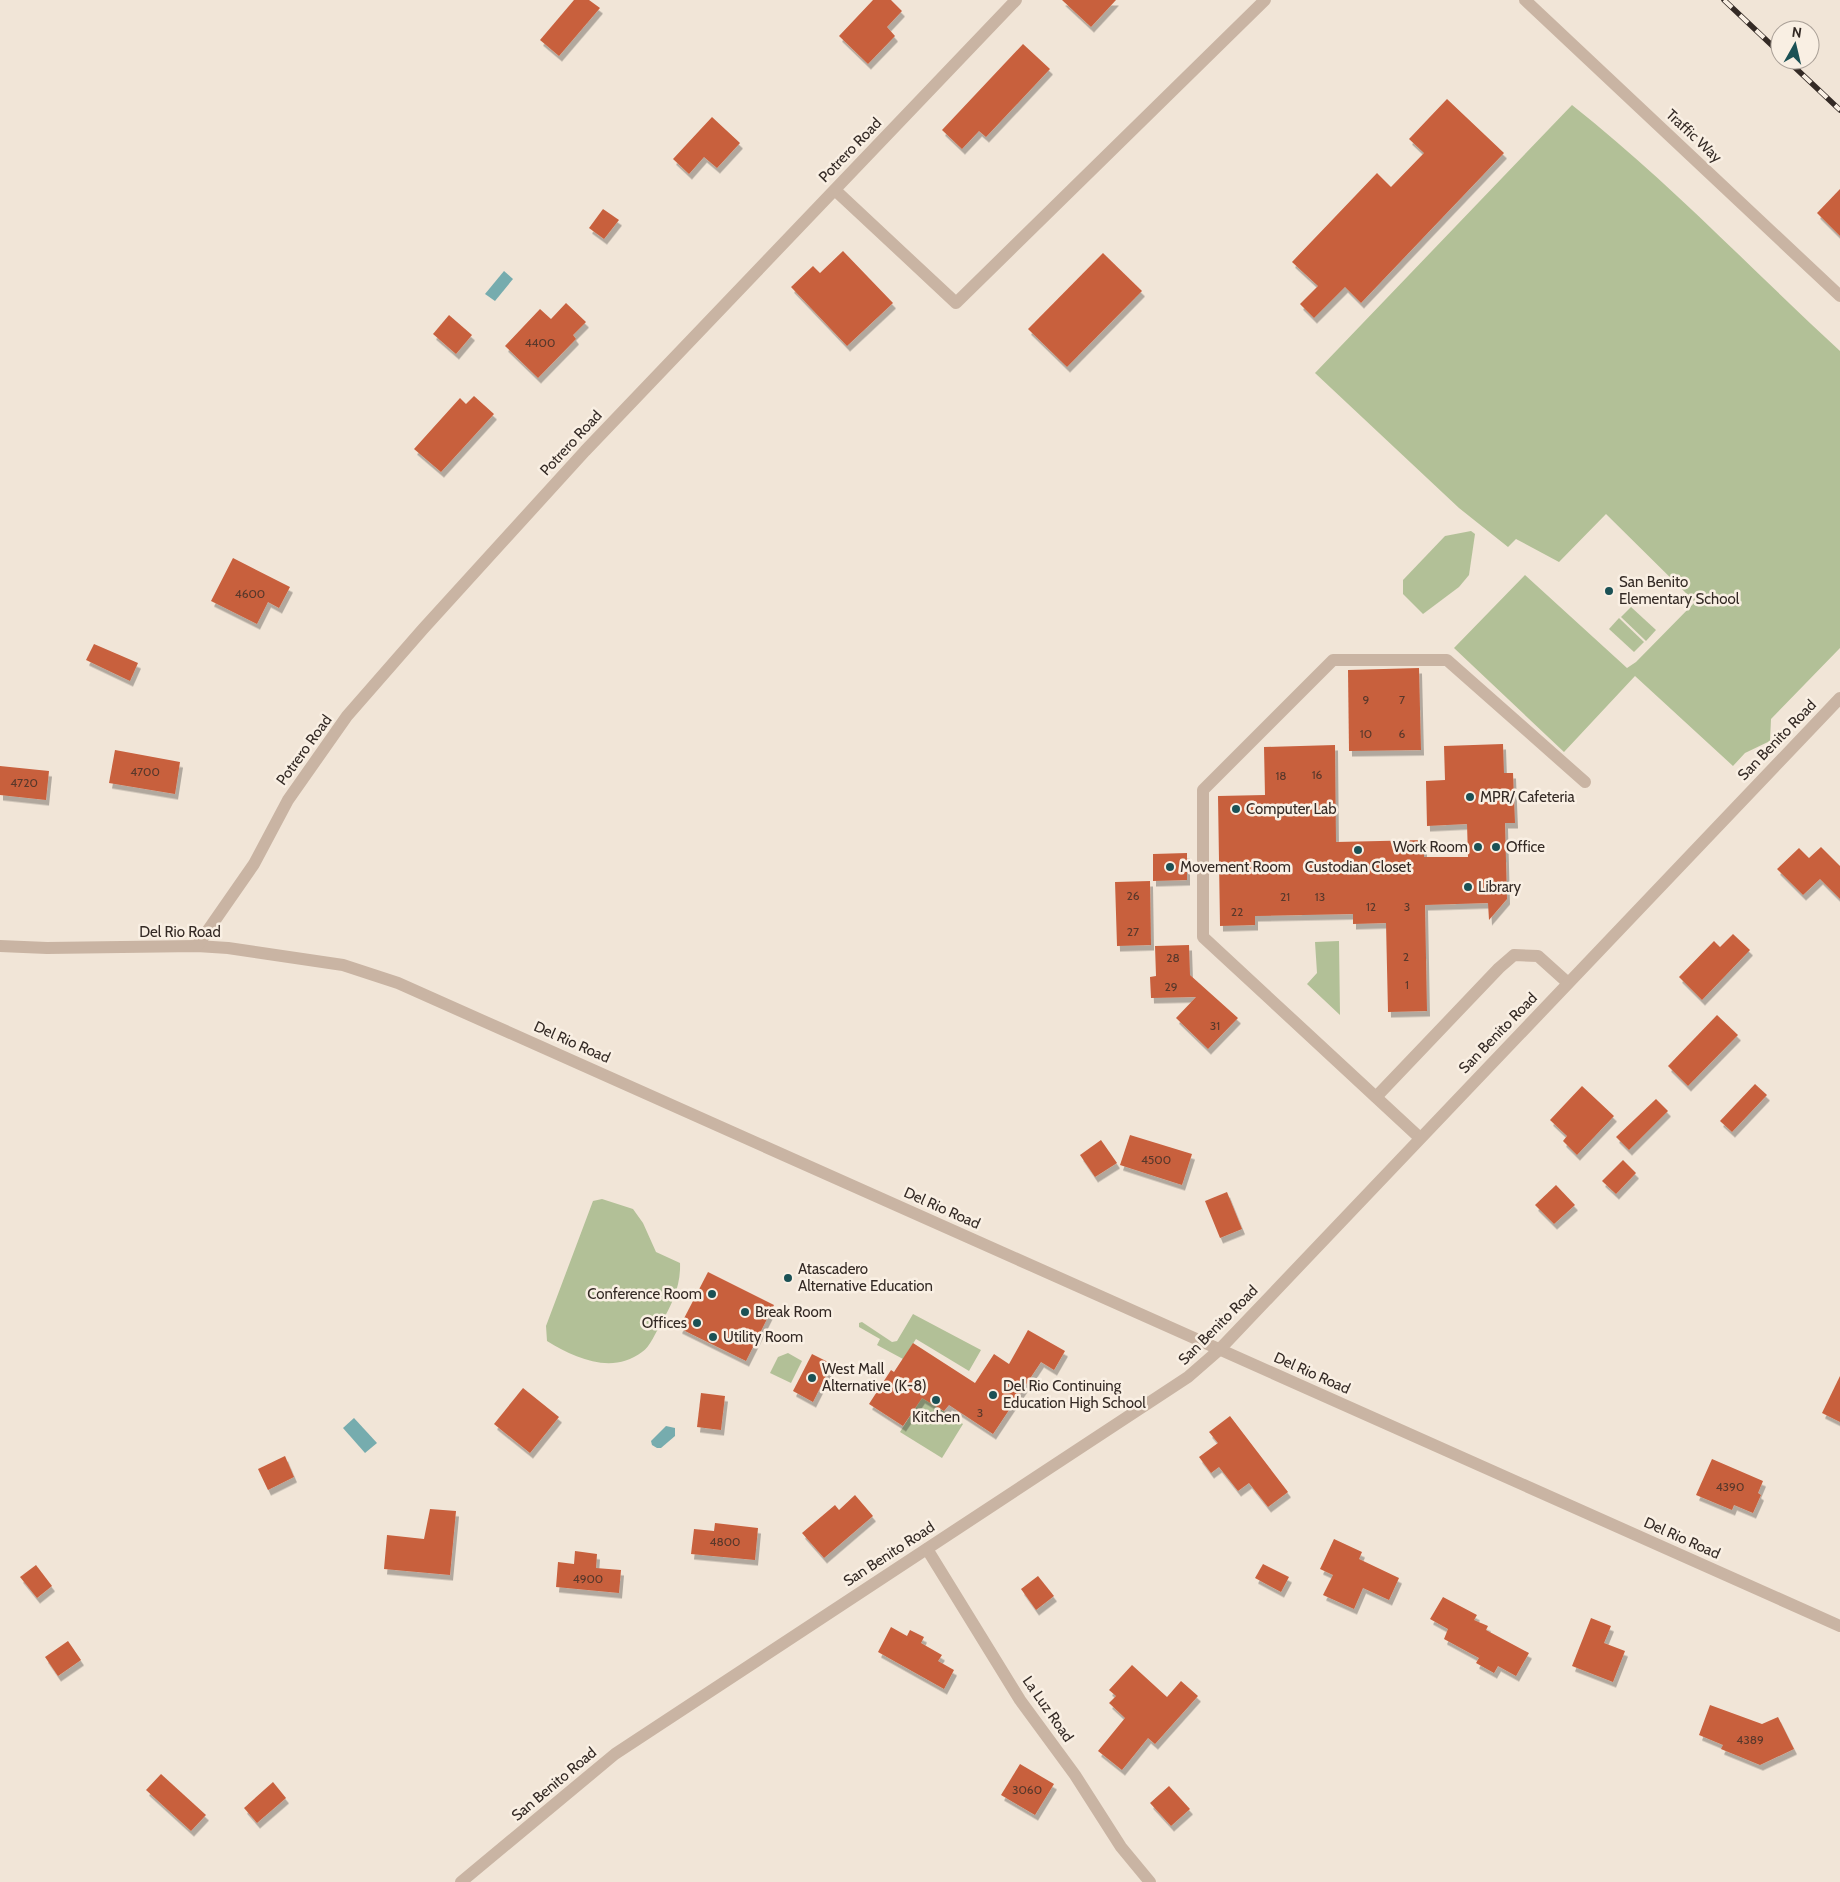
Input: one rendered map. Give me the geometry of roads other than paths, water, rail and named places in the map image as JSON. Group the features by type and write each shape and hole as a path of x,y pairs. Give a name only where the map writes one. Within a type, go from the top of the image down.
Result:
{"street":[{"name":"Potrero Road","path":"197,946 254,864 288,800 348,716 423,628 585,451 1016,0"},
{"path":"835,190 956,303 1265,0"},
{"name":"Traffic Way","path":"1525,0 1840,296"},
{"path":"1420,1138 1203,936 1203,790 1333,660 1447,660 1585,782"},
{"name":"San Benito Road","path":"461,1882 615,1754 1188,1377 1219,1350 1840,698"},
{"name":"Del Rio Road","path":"0,946 123,948 197,946 262,951 343,966 398,983 1840,1626"},
{"path":"1376,1097 1499,968 1514,955 1538,956 1568,982"},
{"name":"La Luz Road","path":"927,1549 1020,1700 1075,1775 1121,1847 1150,1882"}],"water":[{"path":"504,271 513,279 495,301 485,294"},
{"path":"354,1418 377,1443 365,1453 343,1428"},
{"path":"666,1426 675,1428 675,1436 661,1448 657,1448 652,1445 651,1441"}],"railway":[{"path":"1724,0 1770,44"},
{"path":"1798,70 1840,110"}],"place":[{"name":"San Benito Elementary School","path":"1609,591"},
{"name":"MPR/ Cafeteria","path":"1470,797"},
{"name":"Computer Lab","path":"1236,809"},
{"name":"Work Room","path":"1478,847"},
{"name":"Office","path":"1496,847"},
{"name":"Custodian Closet","path":"1358,850"},
{"name":"Movement Room","path":"1170,867"},
{"name":"Library","path":"1468,887"},
{"name":"Atascadero Alternative Education","path":"788,1278"},
{"name":"Conference Room","path":"712,1294"},
{"name":"Break Room","path":"745,1312"},
{"name":"Offices","path":"697,1323"},
{"name":"Utility Room","path":"713,1337"},
{"name":"West Mall Alternative (K-8)","path":"812,1378"},
{"name":"Del Rio Continuing Education High School","path":"993,1395"},
{"name":"Kitchen","path":"936,1400"}]}
